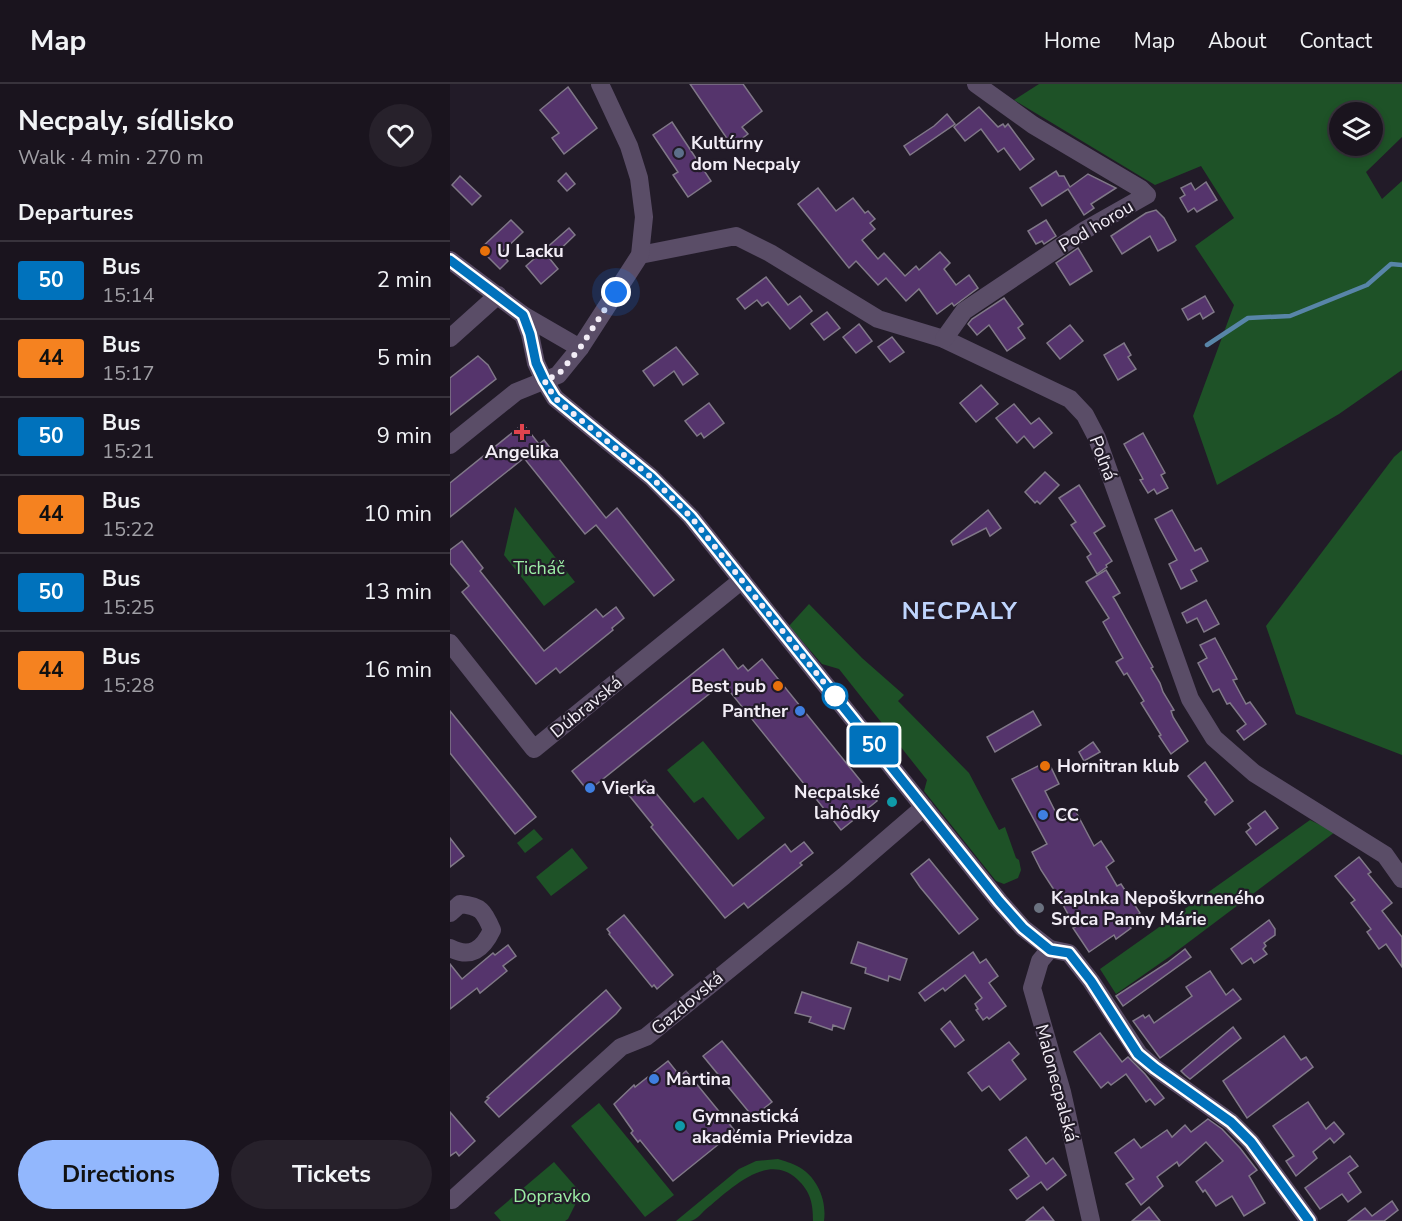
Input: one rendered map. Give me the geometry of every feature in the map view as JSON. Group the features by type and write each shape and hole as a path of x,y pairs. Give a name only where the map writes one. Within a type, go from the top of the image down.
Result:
{"street":[{"path":"450,445 516,392 558,375 580,348 640,255 644,217 639,178 629,146 600,84"},
{"name":"Pod horou","path":"944,339 964,311 1085,230 1147,195 1141,189 1033,125 976,84"},
{"name":"Poľná","path":"640,255 736,236 770,253 878,319 944,339 1070,399 1085,415 1097,438 1190,699 1214,738 1254,773 1385,855 1402,879"},
{"path":"450,260 523,315 580,348"},
{"path":"450,338 498,295"},
{"path":"523,315 536,363 555,398 651,477 691,517 1011,915 1050,950 1069,953 1087,975 1138,1054 1231,1122 1251,1142 1309,1221"},
{"name":"Dúbravská","path":"450,643 534,749 742,580"},
{"name":"Gazdovská","path":"452,1200 621,1047 646,1037 844,876 924,807"},
{"path":"450,913 460,904 476,906 486,915 492,930 485,943 476,951 460,953 450,948"},
{"name":"Malonecpalská","path":"1050,950 1040,961 1032,988 1060,1084 1091,1221"}],"green space":[{"path":"1039,84 1402,84 1402,137 1383,155 1383,102 1329,102 1329,156 1382,156 1366,172 1382,199 1402,181 1402,370 1339,414 1217,485 1193,416 1234,305 1195,246 1234,218 1201,166 1155,185 1014,100"},
{"path":"1402,450 1402,755 1296,714 1266,626 1394,457"},
{"name":"Ticháč","path":"515,507 575,582 544,606 504,555"},
{"path":"809,604 862,658 904,695 898,701 969,773 999,830 1005,827 1016,858 1019,860 1021,870 1018,878 1004,884 996,881 924,791 927,780 839,669 822,664 789,626"},
{"path":"703,741 765,818 738,840 703,797 694,803 667,770"},
{"path":"1310,820 1335,832 1116,994 1100,969"},
{"path":"534,829 543,839 525,853 517,843"},
{"path":"572,848 588,868 551,896 536,877"},
{"path":"599,1103 674,1195 645,1217 571,1126"},
{"path":"778,1159 804,1170 815,1182 824,1205 824,1221 813,1221 810,1198 797,1179 785,1172 773,1169 761,1171 736,1184 694,1219 676,1221 739,1169 756,1161"},
{"name":"Dopravko","path":"554,1162 581,1193 568,1219 565,1221 501,1221 494,1213"}],"building":[{"path":"690,84 743,84 762,111 742,127 748,134 732,146"},
{"path":"568,87 597,128 564,154 552,138 559,133 540,110"},
{"path":"979,107 998,127 1003,124 1005,127 1008,124 1034,159 1020,170 1004,148 998,152 981,129 965,141 954,127"},
{"path":"947,114 955,124 910,155 904,146 934,126"},
{"name":"Kultúrny dom Necpaly","path":"672,122 711,181 688,197 673,175 678,172 653,135"},
{"path":"1056,171 1059,176 1064,176 1070,187 1088,174 1116,188 1091,204 1094,208 1084,215 1068,189 1042,206 1030,188"},
{"path":"566,173 575,184 567,191 558,181"},
{"path":"460,176 481,196 472,205 452,185"},
{"path":"1206,182 1217,200 1197,212 1194,208 1188,212 1180,198 1185,195 1181,188 1191,183 1195,190"},
{"path":"818,188 836,211 853,198 865,213 868,211 875,219 870,223 875,229 862,240 878,259 884,253 905,276 916,266 919,270 940,252 950,263 944,269 956,285 969,275 978,288 954,306 952,303 937,314 919,289 906,301 886,278 878,285 856,261 849,268 798,204"},
{"path":"1156,210 1164,218 1176,240 1158,251 1150,236 1122,254 1111,236 1146,213"},
{"path":"511,220 523,232 501,253 508,261 500,269 480,249"},
{"path":"1046,220 1056,236 1044,244 1042,241 1036,244 1028,231"},
{"path":"569,228 575,235 550,259 558,269 541,284 526,266"},
{"path":"1078,248 1092,271 1070,285 1056,263"},
{"path":"766,277 788,305 800,296 812,311 790,329 768,302 762,306 757,300 745,309 737,299"},
{"path":"1205,296 1214,312 1203,319 1200,313 1188,320 1182,309"},
{"path":"1004,298 1023,324 1018,328 1025,338 1007,351 989,325 977,335 968,324"},
{"path":"827,312 840,328 824,340 811,324"},
{"path":"859,324 872,341 856,353 843,337"},
{"path":"1070,325 1083,341 1060,359 1047,343"},
{"path":"892,337 904,352 890,362 878,347"},
{"path":"1124,343 1131,355 1128,357 1136,369 1118,380 1104,355"},
{"path":"676,347 698,374 683,385 674,371 654,386 643,371"},
{"path":"478,356 488,365 496,379 450,415 450,378"},
{"path":"981,385 998,404 976,422 960,403"},
{"path":"709,403 724,423 704,438 701,433 697,436 685,421"},
{"path":"1014,404 1031,424 1039,418 1052,433 1034,448 1024,436 1017,443 996,418"},
{"path":"523,424 539,444 544,440 606,518 617,508 674,580 654,596 596,525 585,534 524,458 450,517 450,483"},
{"path":"1143,433 1165,473 1161,475 1168,488 1157,494 1154,489 1148,493 1124,444"},
{"path":"1045,472 1059,485 1040,504 1037,501 1035,503 1025,492"},
{"path":"1079,485 1105,526 1094,533 1112,561 1097,574 1087,557 1091,554 1071,525 1076,522 1059,498"},
{"path":"988,510 1001,528 990,536 986,528 953,545 951,541"},
{"path":"1172,510 1195,551 1201,548 1208,561 1191,570 1197,581 1181,589 1169,564 1177,560 1155,519"},
{"path":"462,541 483,568 480,571 544,651 596,609 603,617 616,607 624,618 612,628 613,630 560,673 556,668 536,684 462,592 469,586 450,563 450,550"},
{"path":"1106,570 1120,593 1113,597 1153,667 1151,668 1174,710 1171,711 1173,717 1188,741 1171,754 1141,703 1144,701 1127,673 1124,675 1116,662 1123,658 1103,622 1109,618 1086,582"},
{"path":"1206,600 1219,624 1204,632 1197,618 1187,623 1182,613"},
{"path":"1215,638 1237,679 1233,680 1246,704 1250,702 1266,724 1244,740 1237,731 1246,724 1230,703 1227,704 1219,689 1213,692 1198,663 1207,658 1200,645"},
{"path":"723,649 738,669 743,665 748,671 762,659 877,801 841,830 723,683 588,791 572,771"},
{"path":"450,711 536,817 515,834 450,753"},
{"path":"1033,711 1041,725 995,752 987,737"},
{"path":"1093,742 1100,752 1084,761 1079,752"},
{"path":"1048,761 1059,784 1045,791 1059,819 1075,810 1094,846 1101,841 1114,861 1106,867 1117,886 1121,884 1140,913 1127,922 1131,928 1116,939 1114,935 1089,952 1073,928 1075,927 1032,852 1047,844 1012,779"},
{"path":"1205,762 1233,801 1215,815 1205,802 1207,800 1188,776"},
{"path":"645,780 733,886 785,844 791,852 804,842 813,853 800,863 802,865 748,908 744,903 725,918 651,827 653,825 628,794"},
{"path":"1265,811 1278,828 1256,845 1246,832 1251,828 1248,824"},
{"path":"450,838 464,856 450,867"},
{"path":"1359,857 1371,872 1368,874 1392,903 1382,911 1402,937 1402,967 1386,944 1379,949 1367,932 1371,929 1351,903 1355,900 1335,876"},
{"path":"929,859 978,919 959,934 911,874"},
{"path":"624,915 673,975 657,989 654,985 652,987 609,934 607,929"},
{"path":"1269,920 1275,929 1275,935 1264,943 1266,946 1263,949 1267,954 1254,963 1251,958 1242,964 1231,949"},
{"path":"858,942 907,959 900,980 889,976 888,981 865,973 866,968 851,963"},
{"path":"508,945 516,956 503,966 507,971 480,993 477,988 450,1009 450,964 462,979 493,953 495,955"},
{"path":"1185,949 1191,957 1123,1006 1116,996"},
{"path":"973,952 980,963 986,959 998,976 989,983 1006,1006 989,1019 987,1017 983,1020 976,1010 978,1009 975,1004 982,998 965,975 945,991 943,988 925,1001 919,993"},
{"path":"1210,971 1226,995 1233,989 1241,999 1160,1058 1133,1021 1143,1015 1145,1018 1149,1015 1154,1023 1192,996 1186,987"},
{"path":"606,990 621,1008 616,1014 499,1117 485,1102 489,1098 487,1097"},
{"path":"802,992 851,1008 844,1029 833,1025 832,1030 809,1022 811,1017 795,1013"},
{"path":"950,1021 964,1040 955,1047 941,1029"},
{"path":"1233,1027 1241,1038 1190,1079 1181,1071"},
{"path":"1100,1033 1122,1062 1128,1057 1164,1098 1155,1105 1150,1099 1146,1102 1126,1074 1111,1085 1108,1082 1101,1088 1074,1052"},
{"path":"1284,1036 1301,1060 1306,1057 1313,1067 1247,1118 1223,1081"},
{"path":"722,1041 772,1102 753,1117 703,1056"},
{"path":"1009,1042 1019,1054 1012,1060 1026,1079 1000,1100 989,1086 982,1091 968,1073"},
{"name":"Gymnastická akadémia Prievidza","path":"668,1061 680,1076 686,1071 735,1131 673,1181 640,1140 638,1142 631,1133 633,1131 614,1104 634,1085 635,1087"},
{"path":"1308,1102 1326,1129 1334,1122 1344,1134 1334,1143 1330,1138 1313,1152 1317,1158 1296,1176 1286,1161 1294,1156 1273,1126"},
{"path":"450,1112 475,1141 459,1156 456,1152 450,1156"},
{"path":"1208,1119 1222,1129 1257,1170 1249,1176 1265,1203 1244,1216 1232,1196 1216,1206 1196,1182 1223,1161 1206,1142 1179,1166 1177,1162 1157,1177 1163,1186 1141,1205 1126,1184 1134,1179 1115,1153 1134,1139 1141,1148 1167,1130 1172,1137 1185,1125 1191,1132"},
{"path":"1026,1137 1046,1164 1053,1158 1066,1175 1047,1190 1041,1182 1017,1199 1010,1190 1029,1176 1009,1150"},
{"path":"1350,1156 1358,1166 1348,1173 1361,1192 1348,1202 1342,1194 1320,1209 1305,1188"},
{"path":"1392,1201 1398,1210 1384,1221 1348,1221 1365,1208 1372,1216"},
{"path":"1043,1207 1054,1221 1026,1221"},
{"path":"1149,1207 1160,1221 1132,1221"}],"waterway":[{"path":"1207,345 1248,318 1290,316 1367,285 1391,264 1402,265"}],"bus line":[{"name":"50","path":"450,260 523,315 536,363 555,398 651,477 691,517 1023,928 1050,950 1069,953 1091,981 1138,1054 1231,1122 1251,1142 1309,1221"}],"place":[{"name":"Kultúrny dom Necpaly","path":"679,153"},
{"name":"U Lacku","path":"485,251"},
{"name":"Angelika","path":"522,432"},
{"name":"Best pub","path":"778,686"},
{"name":"Panther","path":"800,711"},
{"name":"Hornitran klub","path":"1045,766"},
{"name":"Vierka","path":"590,788"},
{"name":"Necpalské lahôdky","path":"892,802"},
{"name":"CC","path":"1043,815"},
{"name":"Kaplnka Nepoškvrneného Srdca Panny Márie","path":"1039,908"},
{"name":"Martina","path":"654,1079"},
{"name":"Gymnastická akadémia Prievidza","path":"680,1126"}],"district":[{"name":"NECPALY","path":"960,611"}],"route":[{"path":"616,292 580,348 558,375 544,380 555,398 651,477 691,517 842,705 835,696"}]}
